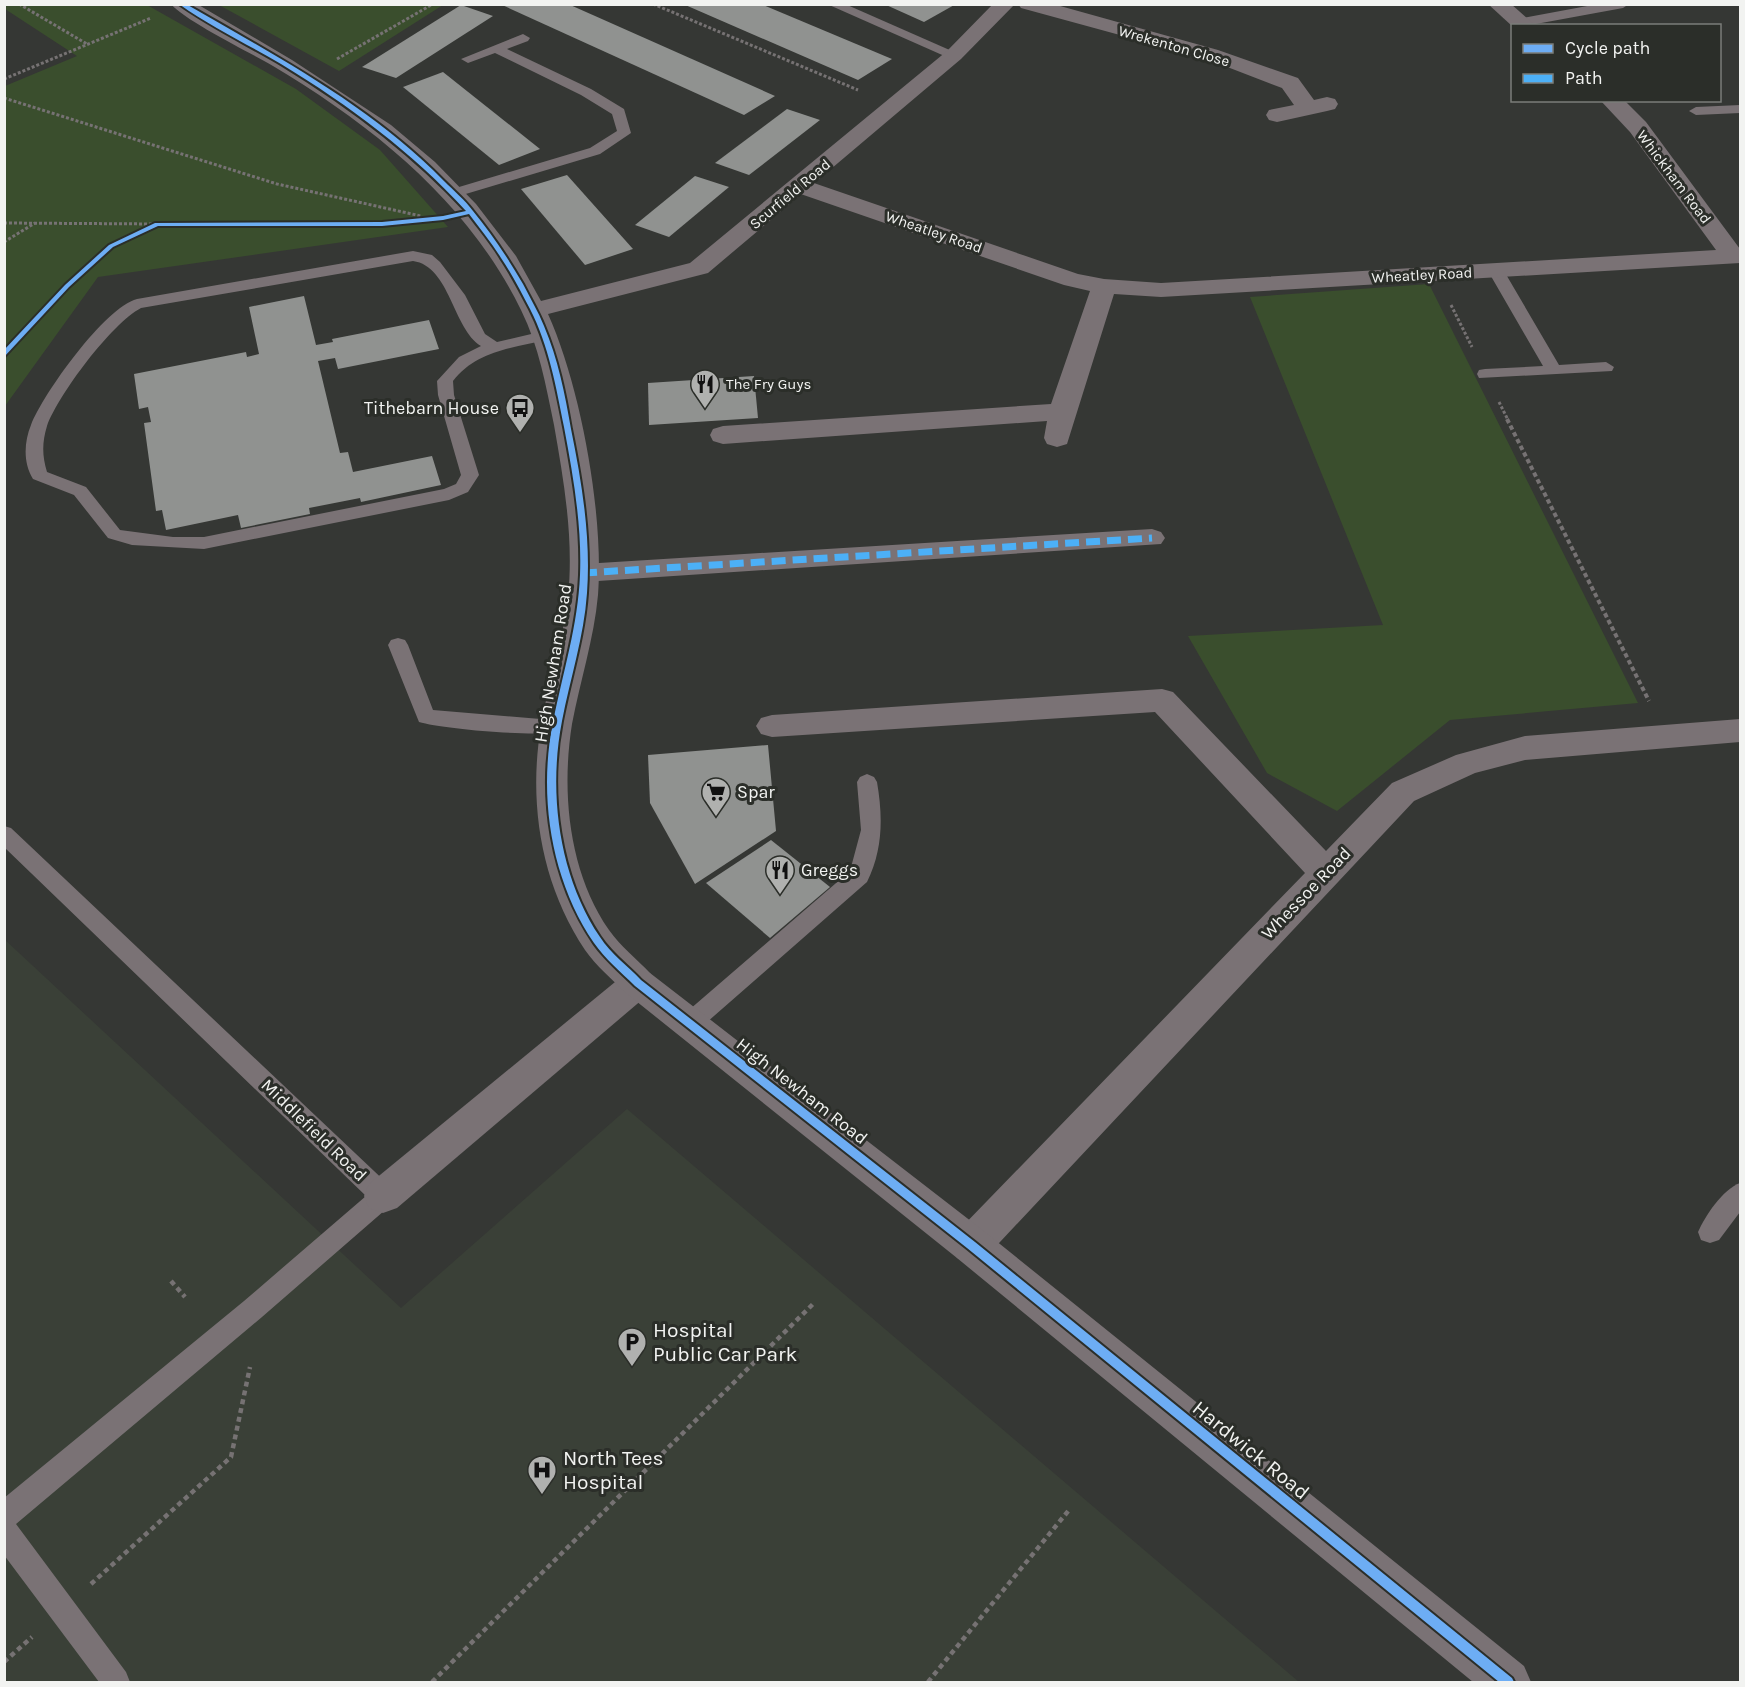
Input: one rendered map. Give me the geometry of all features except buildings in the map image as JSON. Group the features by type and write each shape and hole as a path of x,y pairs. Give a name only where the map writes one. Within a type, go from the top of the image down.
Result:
{"street":[{"name":"High Newham Road","path":"181,4 309,77 394,136 454,193 501,249 539,323 555,364 583,504 583,593 575,653 557,726 551,789 565,876 598,940 638,983 971,1245"},
{"name":"Scurfield Road","path":"539,323 699,268 800,186 954,55 1005,4"},
{"name":"Wrekenton Close","path":"1028,4 1211,54 1290,83 1318,106 1276,115"},
{"path":"1498,4 1524,24"},
{"name":"Whickham Road","path":"1613,102 1638,127 1737,256"},
{"name":"Wheatley Road","path":"800,186 1073,280 1104,286 1161,290 1737,256"},
{"path":"1056,438 1062,411 1104,286"},
{"path":"723,435 796,422 1062,411"},
{"path":"583,573 1152,538"},
{"path":"772,726 1162,700 1326,873"},
{"name":"Whessoe Road","path":"971,1245 1403,792 1467,763 1525,748 1740,731"},
{"name":"Middlefield Road","path":"383,1196 638,983"},
{"name":"Hardwick Road","path":"971,1245 1508,1683"}],"lane":[{"path":"833,4 954,55"},
{"path":"1524,24 1623,4"},
{"path":"468,59 523,38"},
{"path":"454,193 595,151 624,133 619,112 586,92 497,49"},
{"path":"1696,111 1740,109"},
{"path":"496,348 478,337 457,295 435,265 427,258 413,256 137,304 115,317 47,406 37,431 33,460 39,475 80,491 114,534 132,539 173,543 204,543 449,494 462,488 470,475 446,395 445,381 464,358 496,348 539,323"},
{"path":"1496,271 1554,370"},
{"path":"1485,374 1606,367"},
{"path":"398,645 426,717 524,726 557,726"},
{"path":"690,1023 859,876 868,852 874,816 867,782"},
{"name":"Middlefield Road","path":"4,834 383,1196"},
{"path":"1710,1232 1740,1194"},
{"path":"4,1516 254,1309 383,1196"},
{"path":"4,1531 116,1683"}],"path":[{"path":"19,4 87,44"},
{"path":"309,77 433,4"},
{"path":"653,4 895,105"},
{"path":"4,79 160,14"},
{"path":"4,98 277,184 430,218"},
{"path":"402,221 430,218"},
{"path":"4,242 35,222"},
{"path":"4,223 168,224"},
{"path":"138,233 157,224"},
{"path":"1435,274 1667,737"},
{"path":"171,1281 185,1297"},
{"path":"432,1683 813,1304"},
{"path":"4,1662 231,1457 250,1367"},
{"path":"927,1683 1069,1510"}],"shaded area":[{"name":"North Tees Hospital","path":"4,939 401,1308 627,1109 1299,1682 5,1682"}],"green space":[{"path":"5,4 147,5 296,89 380,150 448,227 98,277 5,406 5,86 77,56 5,9"},
{"path":"219,5 443,5 339,71"},
{"path":"1429,284 1638,703 1450,720 1337,811 1267,773 1188,636 1383,625 1250,297"}],"marked path":[{"path":"583,573 1152,538"}],"cycle path":[{"path":"181,4 285,64 335,96 383,130 427,167 468,209 504,256 534,310 551,354 562,399 579,491 584,553 581,611 553,750 553,807 556,836 571,891 601,946 638,983 971,1245 1508,1682"},
{"path":"4,355 67,286 111,246 157,224 382,224 443,218 471,212"}],"place":[{"name":"The Fry Guys","path":"705,410"},
{"name":"Tithebarn House","path":"520,434"},
{"name":"Spar","path":"716,818"},
{"name":"Greggs","path":"780,896"},
{"name":"Hospital Public Car Park","path":"632,1368"},
{"name":"North Tees Hospital","path":"542,1496"}]}
